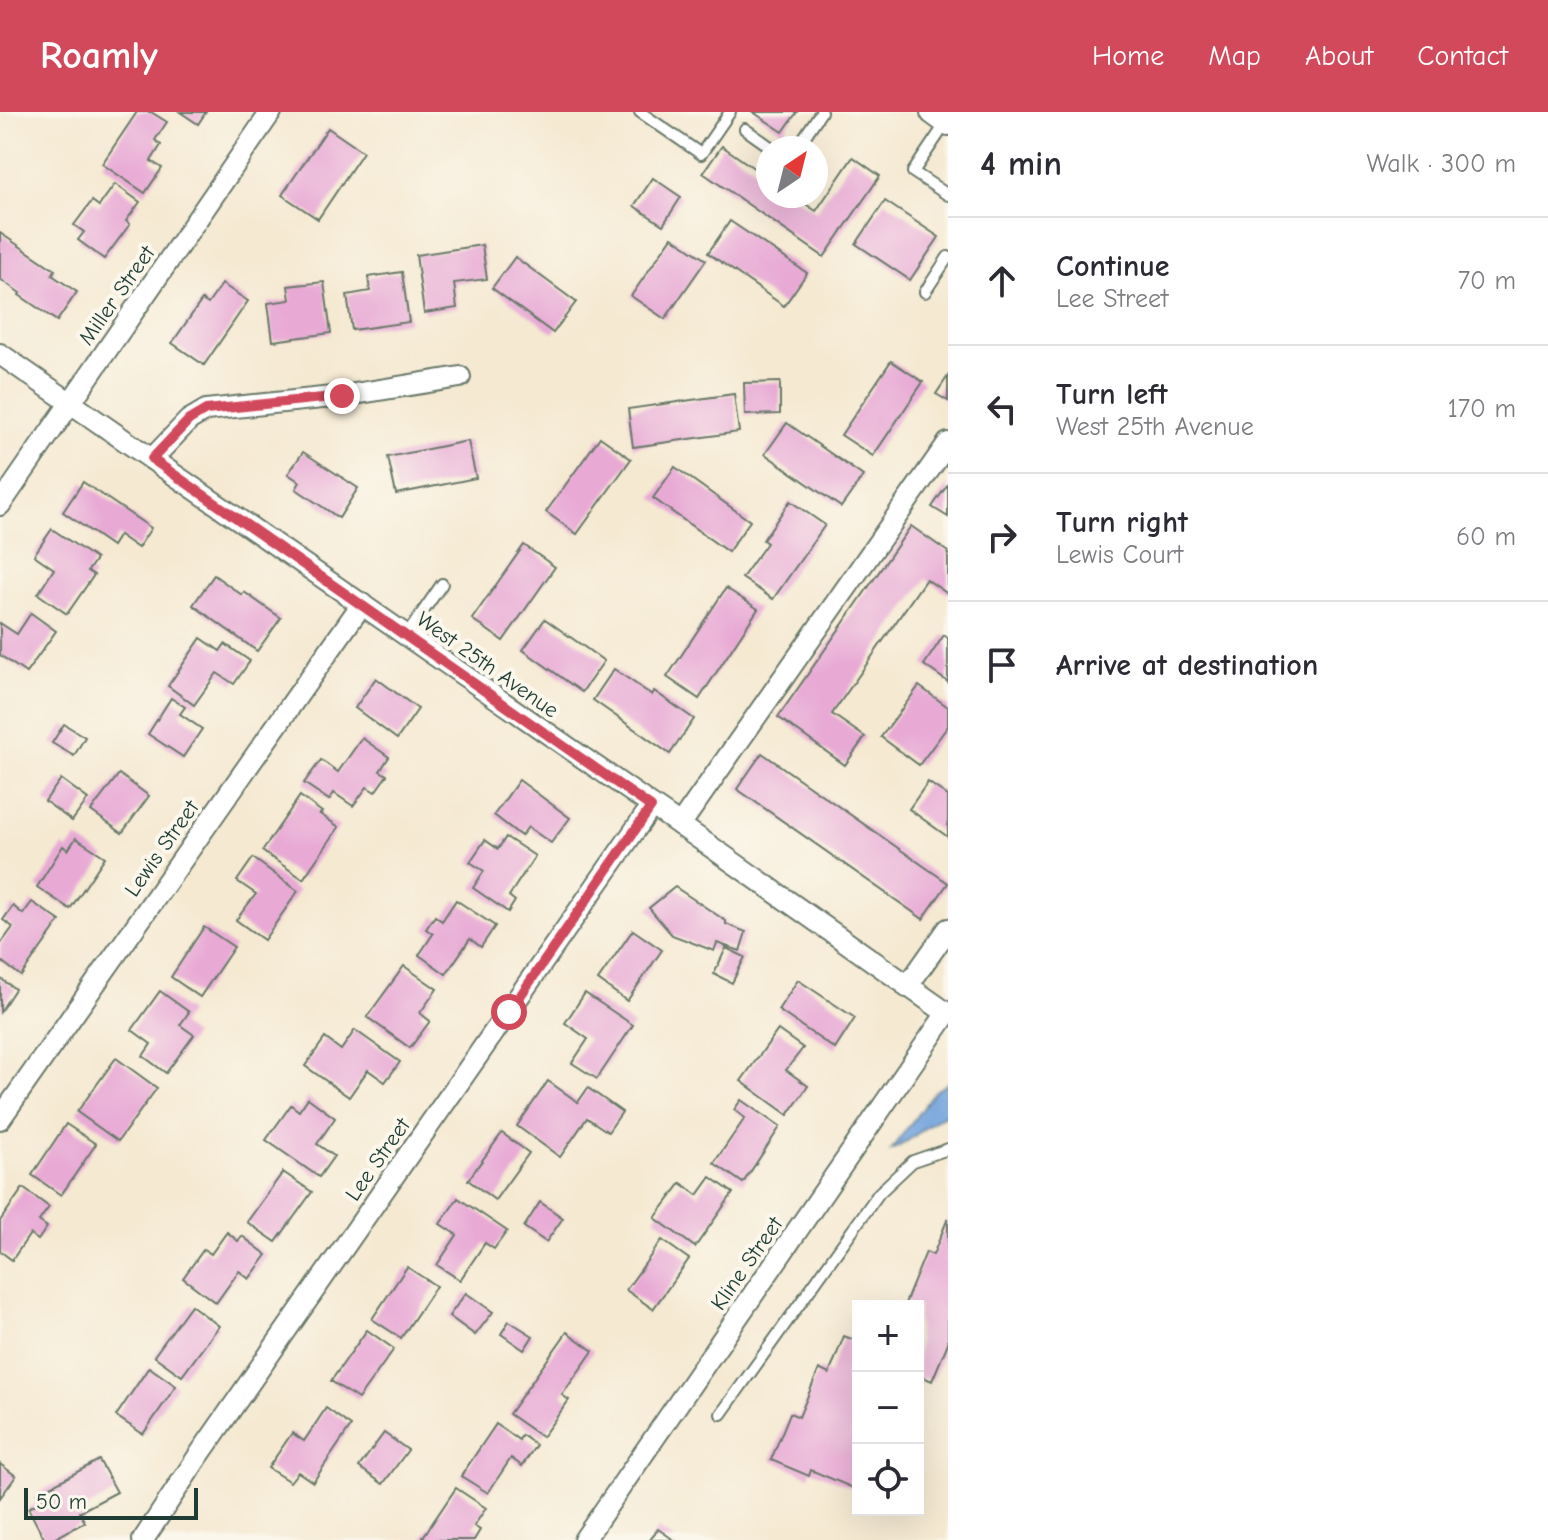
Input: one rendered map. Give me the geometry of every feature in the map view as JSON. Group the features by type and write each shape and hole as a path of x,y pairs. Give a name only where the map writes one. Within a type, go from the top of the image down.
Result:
{"street":[{"name":"Miller Street","path":"0,505 271,112"},
{"name":"West 25th Avenue","path":"0,354 947,1014"},
{"path":"152,459 189,420 206,410 342,396 460,377"},
{"path":"680,825 948,443"},
{"name":"Lewis Street","path":"0,1119 362,604"},
{"name":"Lee Street","path":"143,1540 651,807"},
{"path":"907,987 948,929"},
{"name":"Kline Street","path":"584,1540 947,1014"}],"lane":[{"path":"640,112 701,154 730,112"},
{"path":"805,136 821,112"},
{"path":"942,119 913,172 948,195"},
{"path":"745,129 756,137"},
{"path":"925,292 948,257"},
{"path":"406,636 442,584"},
{"path":"721,1414 879,1193 913,1161 948,1149"}],"water":[{"path":"948,1083 948,1114 891,1150 935,1091"}],"building":[{"path":"137,112 151,112 167,122 155,140 161,145 151,161 162,168 145,193 102,164"},
{"path":"180,112 206,112 198,124"},
{"path":"753,112 797,112 783,132"},
{"path":"328,128 363,152 318,219 282,195"},
{"path":"722,146 756,170 756,208 811,208 816,211 818,208 828,208 828,193 853,157 880,176 824,257 703,173"},
{"path":"653,178 681,197 663,225 634,206"},
{"path":"115,184 140,202 126,221 130,224 104,259 78,240 84,232 74,225 92,201 99,206"},
{"path":"885,201 939,237 910,280 856,244"},
{"path":"730,221 807,273 784,306 708,253"},
{"path":"0,233 55,270 52,275 77,292 57,321 0,279"},
{"path":"672,237 706,260 665,319 631,296"},
{"path":"482,245 487,279 454,283 457,308 424,313 416,255"},
{"path":"515,257 576,302 553,333 492,288"},
{"path":"402,272 409,322 352,330 347,295 370,291 368,277"},
{"path":"324,282 331,333 273,341 268,303 290,300 288,286"},
{"path":"222,284 248,301 204,365 172,343 202,300 208,304"},
{"path":"891,361 923,382 873,456 841,435"},
{"path":"948,376 948,401 936,394"},
{"path":"780,382 780,414 745,415 744,383"},
{"path":"734,394 739,432 633,447 628,409"},
{"path":"787,423 863,476 841,507 765,454"},
{"path":"600,437 631,459 577,534 546,512"},
{"path":"468,441 476,478 396,494 388,457"},
{"path":"303,452 358,488 339,518 296,489 300,482 288,474"},
{"path":"675,467 750,521 728,552 653,498"},
{"path":"83,482 151,528 138,548 119,535 112,546 63,512"},
{"path":"948,484 948,517 932,507"},
{"path":"790,501 825,525 773,599 742,578 767,543 763,540"},
{"path":"911,526 948,552 948,594 926,579 832,714 865,737 845,765 778,717"},
{"path":"52,529 96,559 88,571 94,575 67,614 38,594 54,569 34,555"},
{"path":"524,545 555,567 503,641 472,619"},
{"path":"214,575 281,618 257,651 193,605"},
{"path":"726,588 758,609 699,699 667,677"},
{"path":"31,613 56,631 26,673 0,655 0,623 17,634"},
{"path":"545,619 604,661 582,692 523,650"},
{"path":"944,635 948,638 948,682 924,665"},
{"path":"201,638 220,651 225,644 250,661 234,684 217,673 194,705 168,686"},
{"path":"614,669 652,695 654,691 694,719 670,754 593,700"},
{"path":"376,678 418,709 397,739 355,708"},
{"path":"919,686 948,707 948,726 919,765 881,737"},
{"path":"171,698 185,707 180,714 202,729 183,757 148,734"},
{"path":"64,724 85,737 74,756 52,743"},
{"path":"362,738 389,757 380,771 387,775 375,792 367,787 353,806 334,793 329,800 304,783 321,760 338,772"},
{"path":"762,753 948,883 923,919 737,789"},
{"path":"119,774 149,796 122,833 91,811"},
{"path":"61,779 88,799 72,821 45,801"},
{"path":"519,780 570,818 551,843 528,827 521,836 494,815"},
{"path":"928,782 948,796 948,837 909,809"},
{"path":"300,796 339,827 303,879 262,851"},
{"path":"506,837 535,856 509,896 515,901 508,912 473,888 484,871 470,862 485,840 498,849"},
{"path":"76,838 105,857 70,909 37,887 63,846 68,850"},
{"path":"253,858 298,891 264,940 236,920 256,894 237,881"},
{"path":"675,887 726,921 726,924 746,932 740,951 717,943 714,951 672,935 649,908"},
{"path":"456,900 495,926 481,947 470,939 446,974 419,955 433,934 426,929 435,916 442,921"},
{"path":"32,902 60,921 21,976 0,960 0,945 13,927 3,920 13,906 23,914"},
{"path":"204,927 234,947 200,997 171,977"},
{"path":"633,930 662,950 627,1001 598,980"},
{"path":"726,948 745,957 732,983 714,974"},
{"path":"404,966 437,989 420,1013 430,1021 410,1048 367,1017"},
{"path":"0,978 15,989 0,1012"},
{"path":"798,980 855,1018 835,1049 778,1010"},
{"path":"160,991 189,1012 180,1025 194,1035 166,1073 143,1056 151,1044 132,1030"},
{"path":"585,993 633,1025 597,1079 572,1063 588,1039 565,1023"},
{"path":"355,1030 400,1062 385,1082 368,1070 349,1097 305,1066 325,1038 341,1050"},
{"path":"778,1030 803,1048 786,1070 808,1086 788,1115 741,1081"},
{"path":"116,1058 157,1088 118,1141 77,1112"},
{"path":"548,1081 578,1102 588,1088 622,1112 608,1132 587,1118 560,1157 517,1126"},
{"path":"308,1098 335,1118 317,1144 334,1156 319,1177 266,1140 291,1105 299,1111"},
{"path":"741,1100 780,1127 743,1183 714,1163 745,1118 734,1110"},
{"path":"66,1124 96,1144 61,1195 32,1175"},
{"path":"502,1133 529,1153 495,1200 468,1180"},
{"path":"283,1172 312,1192 276,1242 247,1222"},
{"path":"711,1177 733,1193 695,1247 655,1218 681,1183 698,1195"},
{"path":"23,1188 49,1207 39,1221 47,1227 38,1240 30,1234 12,1260 0,1251 0,1221"},
{"path":"458,1198 507,1231 494,1249 485,1243 460,1280 437,1265 457,1235 440,1224"},
{"path":"540,1202 563,1218 546,1242 524,1227"},
{"path":"948,1218 948,1343 932,1381 924,1377 924,1300 906,1300 926,1252 933,1255"},
{"path":"227,1232 238,1241 242,1236 267,1255 249,1279 239,1271 216,1303 183,1278 204,1249 211,1254"},
{"path":"662,1240 689,1259 653,1309 626,1290"},
{"path":"407,1267 436,1286 401,1338 372,1319"},
{"path":"466,1293 493,1312 475,1335 449,1316"},
{"path":"191,1305 219,1326 182,1376 154,1356"},
{"path":"509,1321 533,1336 524,1350 501,1334"},
{"path":"367,1330 394,1349 358,1399 331,1381"},
{"path":"567,1332 593,1351 562,1395 569,1400 542,1437 509,1414"},
{"path":"844,1336 852,1339 852,1488 811,1470 809,1476 771,1460 790,1413 799,1417 819,1369 829,1374"},
{"path":"149,1367 176,1386 143,1434 116,1416"},
{"path":"326,1408 351,1426 313,1482 298,1472 290,1482 268,1468 292,1433 304,1441"},
{"path":"496,1424 519,1440 522,1435 536,1445 522,1466 511,1458 488,1493 461,1476"},
{"path":"384,1433 408,1450 383,1484 359,1467"},
{"path":"99,1460 117,1492 79,1512 85,1522 52,1540 45,1540 28,1508 42,1501 38,1493"},
{"path":"0,1464 16,1476 0,1498"},
{"path":"456,1488 486,1508 474,1526 480,1530 474,1540 427,1540 423,1537"},
{"path":"658,1529 674,1540 650,1540"}],"route":[{"path":"342,396 206,410 189,420 152,459 651,807 509,1012"}]}
